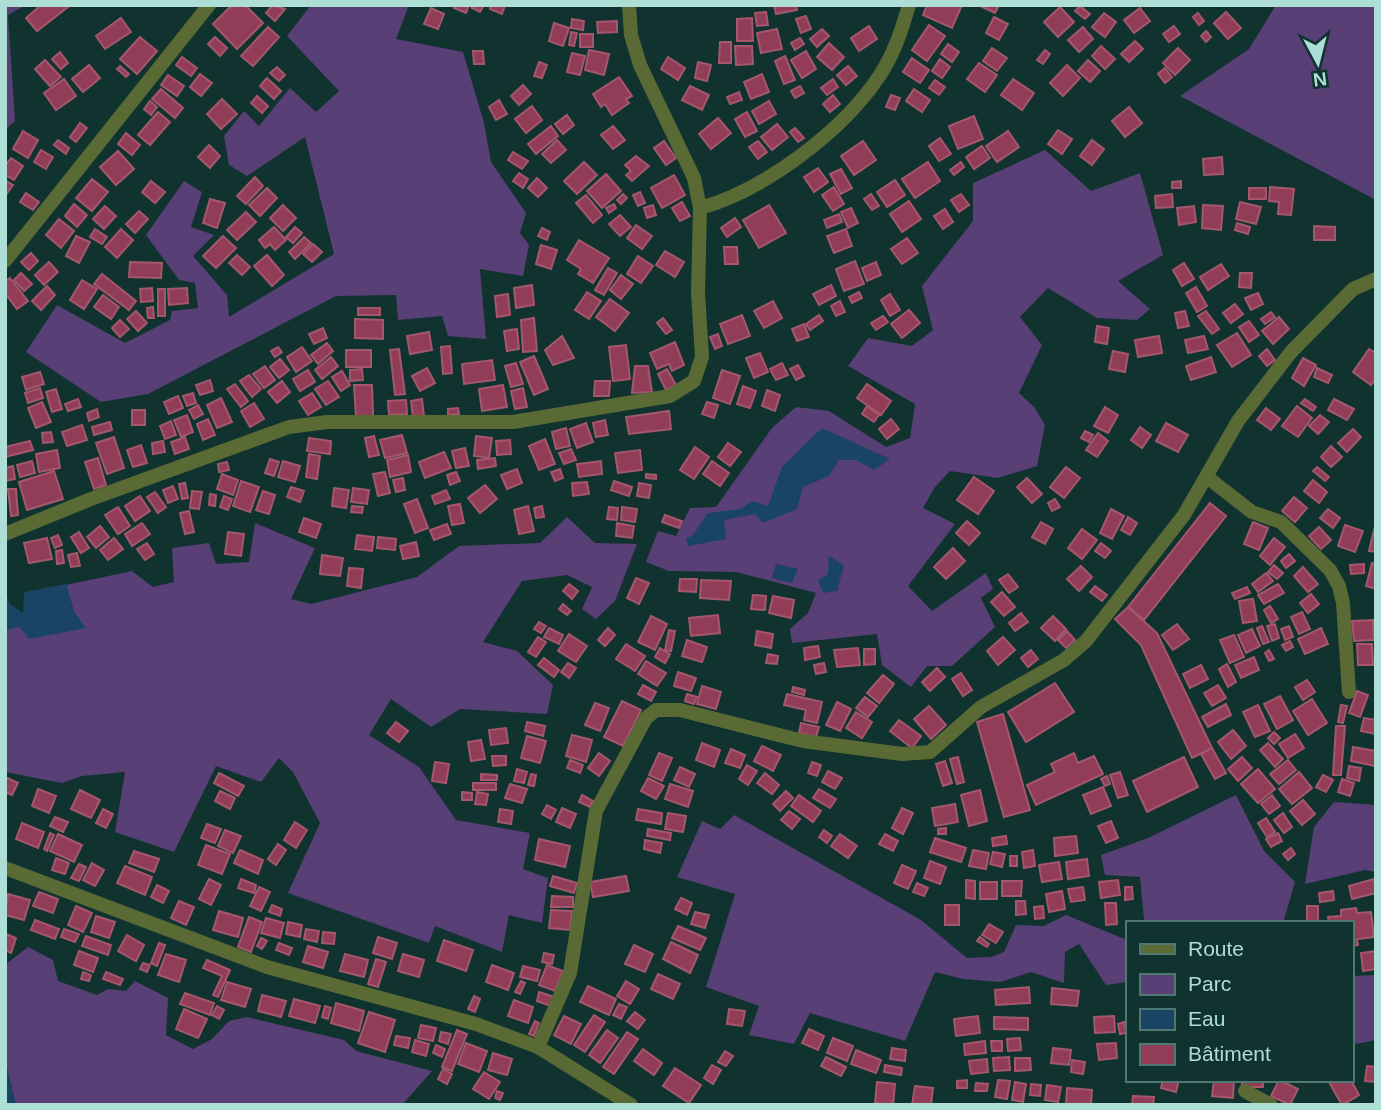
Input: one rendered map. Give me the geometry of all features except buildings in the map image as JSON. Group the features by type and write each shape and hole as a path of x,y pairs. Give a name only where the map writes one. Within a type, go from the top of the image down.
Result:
{"street":[{"path":"5,261 209,5"},
{"path":"5,534 91,499 289,427 327,422 513,422 670,396 694,382 702,357 698,293 700,208 694,178 640,65 631,35 629,5"},
{"path":"700,208 733,197 760,181 827,135 852,111 881,73 901,34 909,5"},
{"path":"538,1047 570,973 597,811 646,718 656,710 680,710 803,741 902,754 930,752 981,707 1064,660 1086,641 1184,514 1238,421 1291,352 1353,289 1376,279"},
{"path":"1207,477 1252,512 1281,522 1330,570 1339,586 1343,603 1349,692"},
{"path":"5,868 71,890 267,967 427,1009 538,1047 631,1105"},
{"path":"1245,1091 1272,1105"}],"green space":[{"path":"5,5 26,5 8,15 15,121 5,130"},
{"path":"311,5 409,5 396,39 463,52 484,123 491,162 526,213 520,233 529,245 523,276 480,269 486,339 448,336 442,316 398,320 396,295 336,296 148,394 101,402 26,352 57,305 125,343 170,320 172,311 198,308 195,283 179,280 146,235 184,181 202,192 191,227 214,235 193,256 227,295 229,317 334,254 305,137 247,176 229,165 224,136 244,111 259,126 290,88 316,112 339,91 287,36"},
{"path":"1276,5 1376,5 1376,200 1180,96 1249,49"},
{"path":"1045,150 1091,191 1140,173 1163,255 1118,281 1150,309 1137,320 1097,318 1048,288 1020,317 1042,345 1019,393 1034,407 1045,425 1037,466 998,478 950,471 935,487 923,508 955,524 908,586 932,611 986,573 993,589 981,598 995,627 952,666 927,666 911,687 882,665 877,634 792,643 790,629 808,613 816,593 736,572 669,571 646,562 658,531 676,536 690,508 716,507 772,428 796,407 829,411 886,447 910,438 915,404 848,366 868,338 912,346 933,330 922,286 973,221 973,183"},
{"path":"567,517 595,543 637,544 615,601 596,619 582,609 592,587 567,575 522,581 483,642 517,651 553,685 547,714 460,709 431,727 391,699 369,735 419,767 456,820 530,833 523,869 548,878 542,923 509,915 502,952 435,926 429,943 288,893 320,823 293,772 279,758 261,782 216,766 174,852 115,832 125,772 82,776 62,783 5,772 5,630 20,626 85,628 74,612 66,585 132,571 153,587 174,582 172,548 209,543 216,564 249,562 255,523 315,548 291,599 311,604 417,577 459,546 540,543"},
{"path":"1236,795 1264,851 1295,882 1284,921 1144,920 1140,877 1105,875 1101,855 1148,838"},
{"path":"1334,802 1376,805 1376,872 1365,870 1305,884 1314,827"},
{"path":"734,815 921,920 967,958 991,957 1004,952 1016,925 1044,926 1066,915 1126,940 1126,982 1106,985 1079,944 1065,952 1064,983 1031,972 1001,982 963,979 935,972 905,1041 810,1013 794,1044 749,1035 759,1006 706,987 735,894 677,877 702,821 720,829"},
{"path":"28,947 53,960 58,981 97,995 108,989 126,991 135,981 168,998 166,1035 193,1049 212,1039 229,1021 247,1017 344,1040 356,1051 432,1071 402,1105 16,1105 5,1061 5,965"},
{"path":"1376,975 1376,1040 1353,1045 1353,976"}],"water":[{"path":"822,428 890,459 874,470 856,460 839,460 829,476 803,487 797,509 763,523 755,514 724,520 726,539 688,546 686,539 693,535 708,513 741,509 752,501 768,506 782,467"},
{"path":"829,556 844,565 837,591 823,593 818,580 828,574"},
{"path":"776,564 798,569 792,583 772,578"},
{"path":"66,584 74,612 86,628 29,639 20,627 5,630 5,592 10,604 23,613 24,592"},
{"path":"5,1061 16,1105 5,1105"}]}
